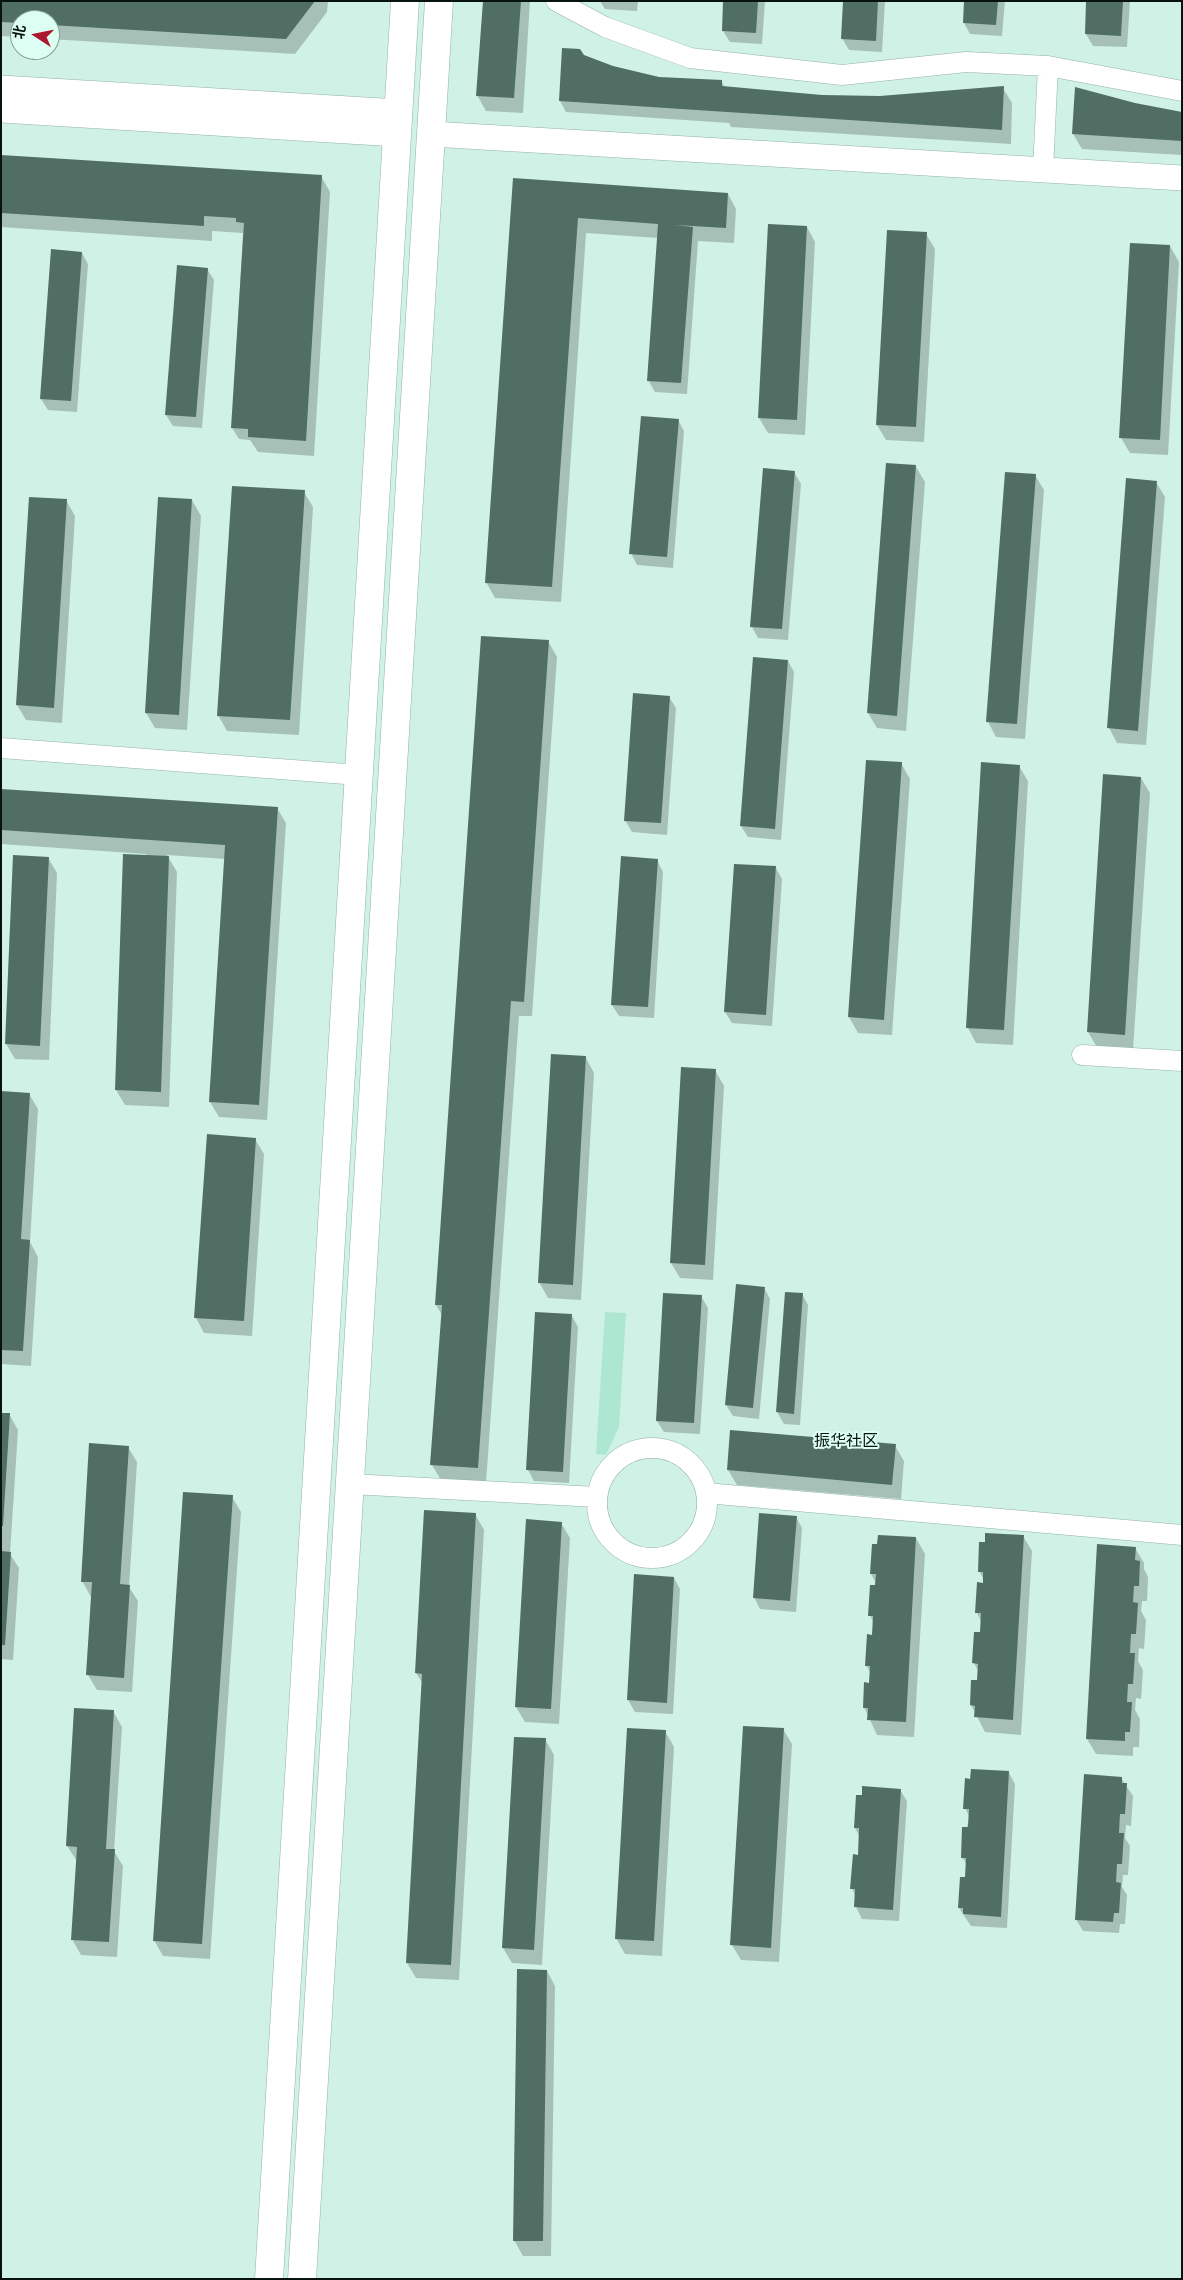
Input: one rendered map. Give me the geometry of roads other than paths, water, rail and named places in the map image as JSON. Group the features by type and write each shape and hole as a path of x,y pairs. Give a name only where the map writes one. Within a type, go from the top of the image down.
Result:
{"main road":[{"path":"269,2279 405,1"},
{"path":"302,2279 439,1"}],"street":[{"path":"556,1 605,27 690,58 842,75 966,62 1048,66 1182,91"},
{"path":"1043,170 1048,66"},
{"path":"1,88 398,123"},
{"path":"1,110 398,123"},
{"path":"431,134 1182,178"},
{"path":"1,748 359,775"},
{"path":"1082,1055 1182,1061"},
{"path":"662,1448 682,1456 698,1472 706,1493 706,1515 697,1536 681,1551 660,1558 638,1557 619,1548 605,1533 597,1513 597,1492 606,1473 620,1458 639,1449 662,1448"},
{"path":"350,1484 598,1497"},
{"path":"706,1493 1182,1535"}],"district":[{"name":"振华社区","path":"846,1443"}]}
